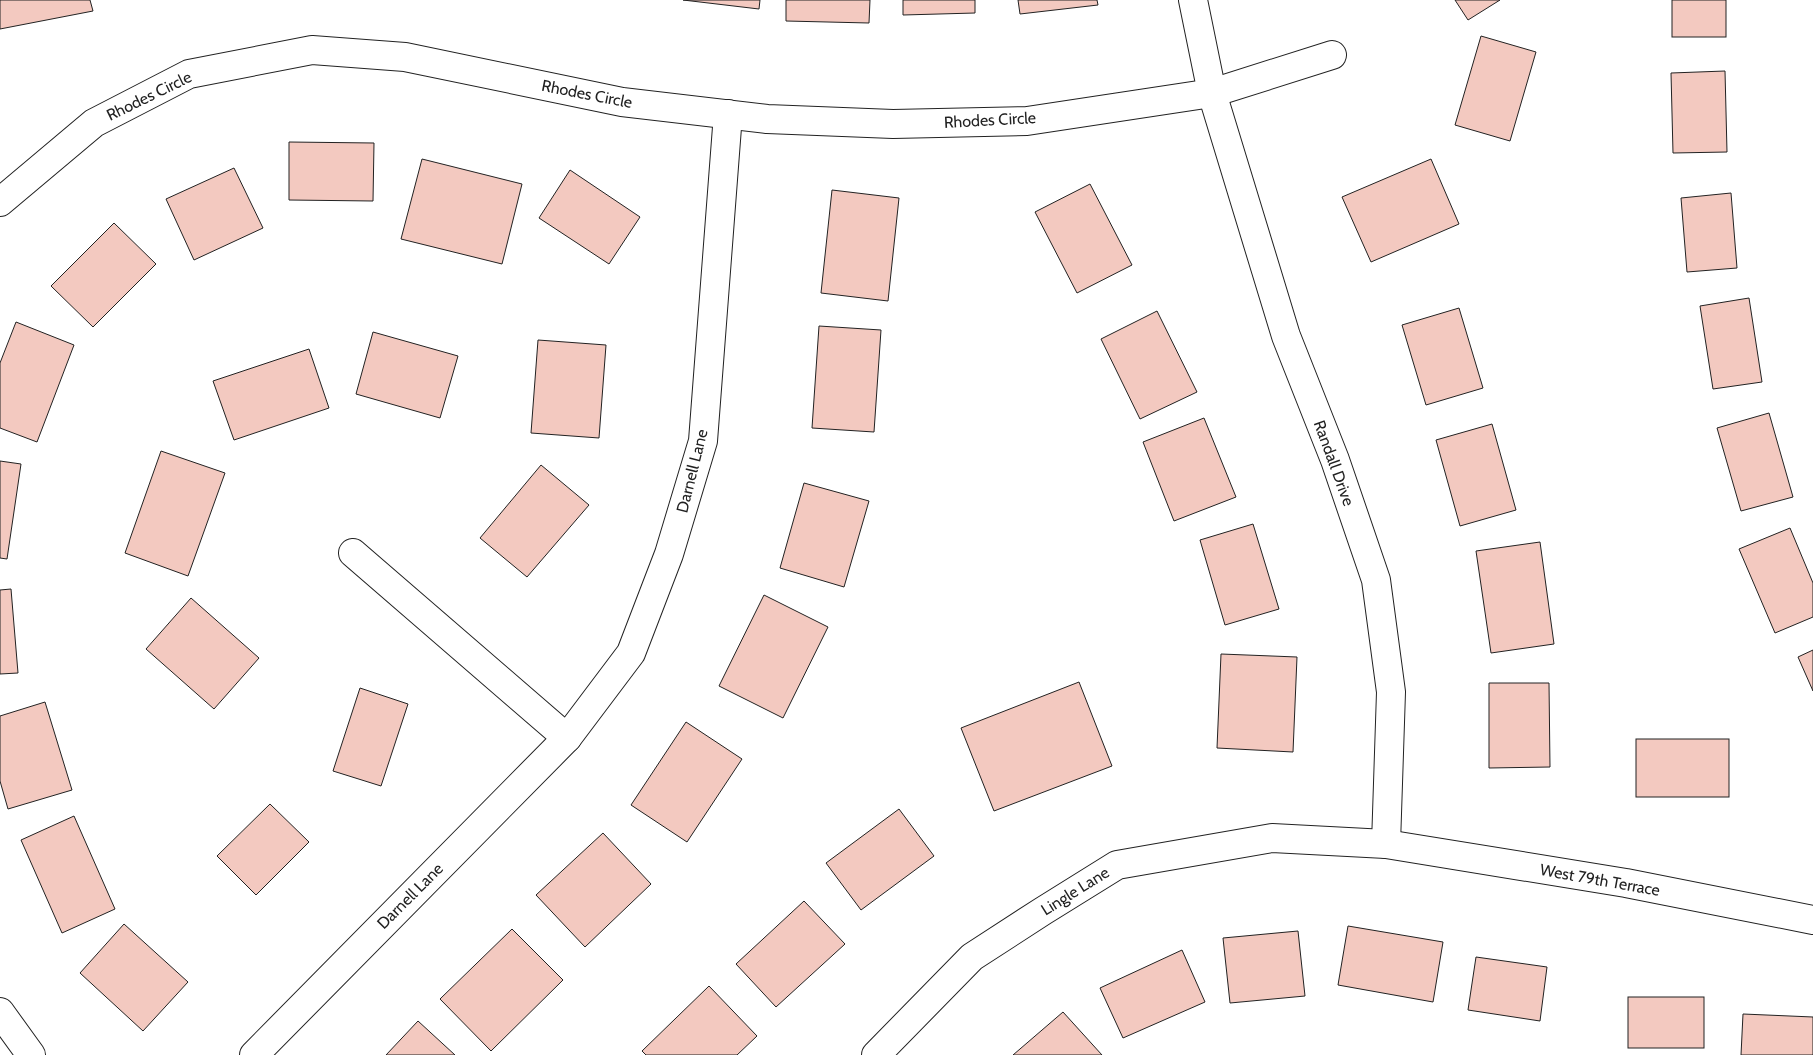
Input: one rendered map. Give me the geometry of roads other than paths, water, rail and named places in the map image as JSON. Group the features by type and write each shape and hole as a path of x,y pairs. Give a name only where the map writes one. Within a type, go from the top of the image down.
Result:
{"street":[{"name":"Randall Drive","path":"1193,0 1212,93 1286,336 1334,460 1376,580 1391,692 1386,844"},
{"name":"Rhodes Circle","path":"1,198 94,123 189,74 312,50 405,58 622,102 767,120 893,124 1026,121 1212,93"},
{"path":"1212,93 1332,55"},
{"name":"Darnell Lane","path":"254,1055 567,738 631,653 669,554 703,441 728,114"},
{"path":"353,553 567,738"},
{"name":"Lingle Lane","path":"876,1055 972,957 1117,865 1272,838 1386,844"},
{"name":"West 79th Terrace","path":"1386,844 1626,883 1813,920"},
{"path":"0,1012 31,1055"}]}
